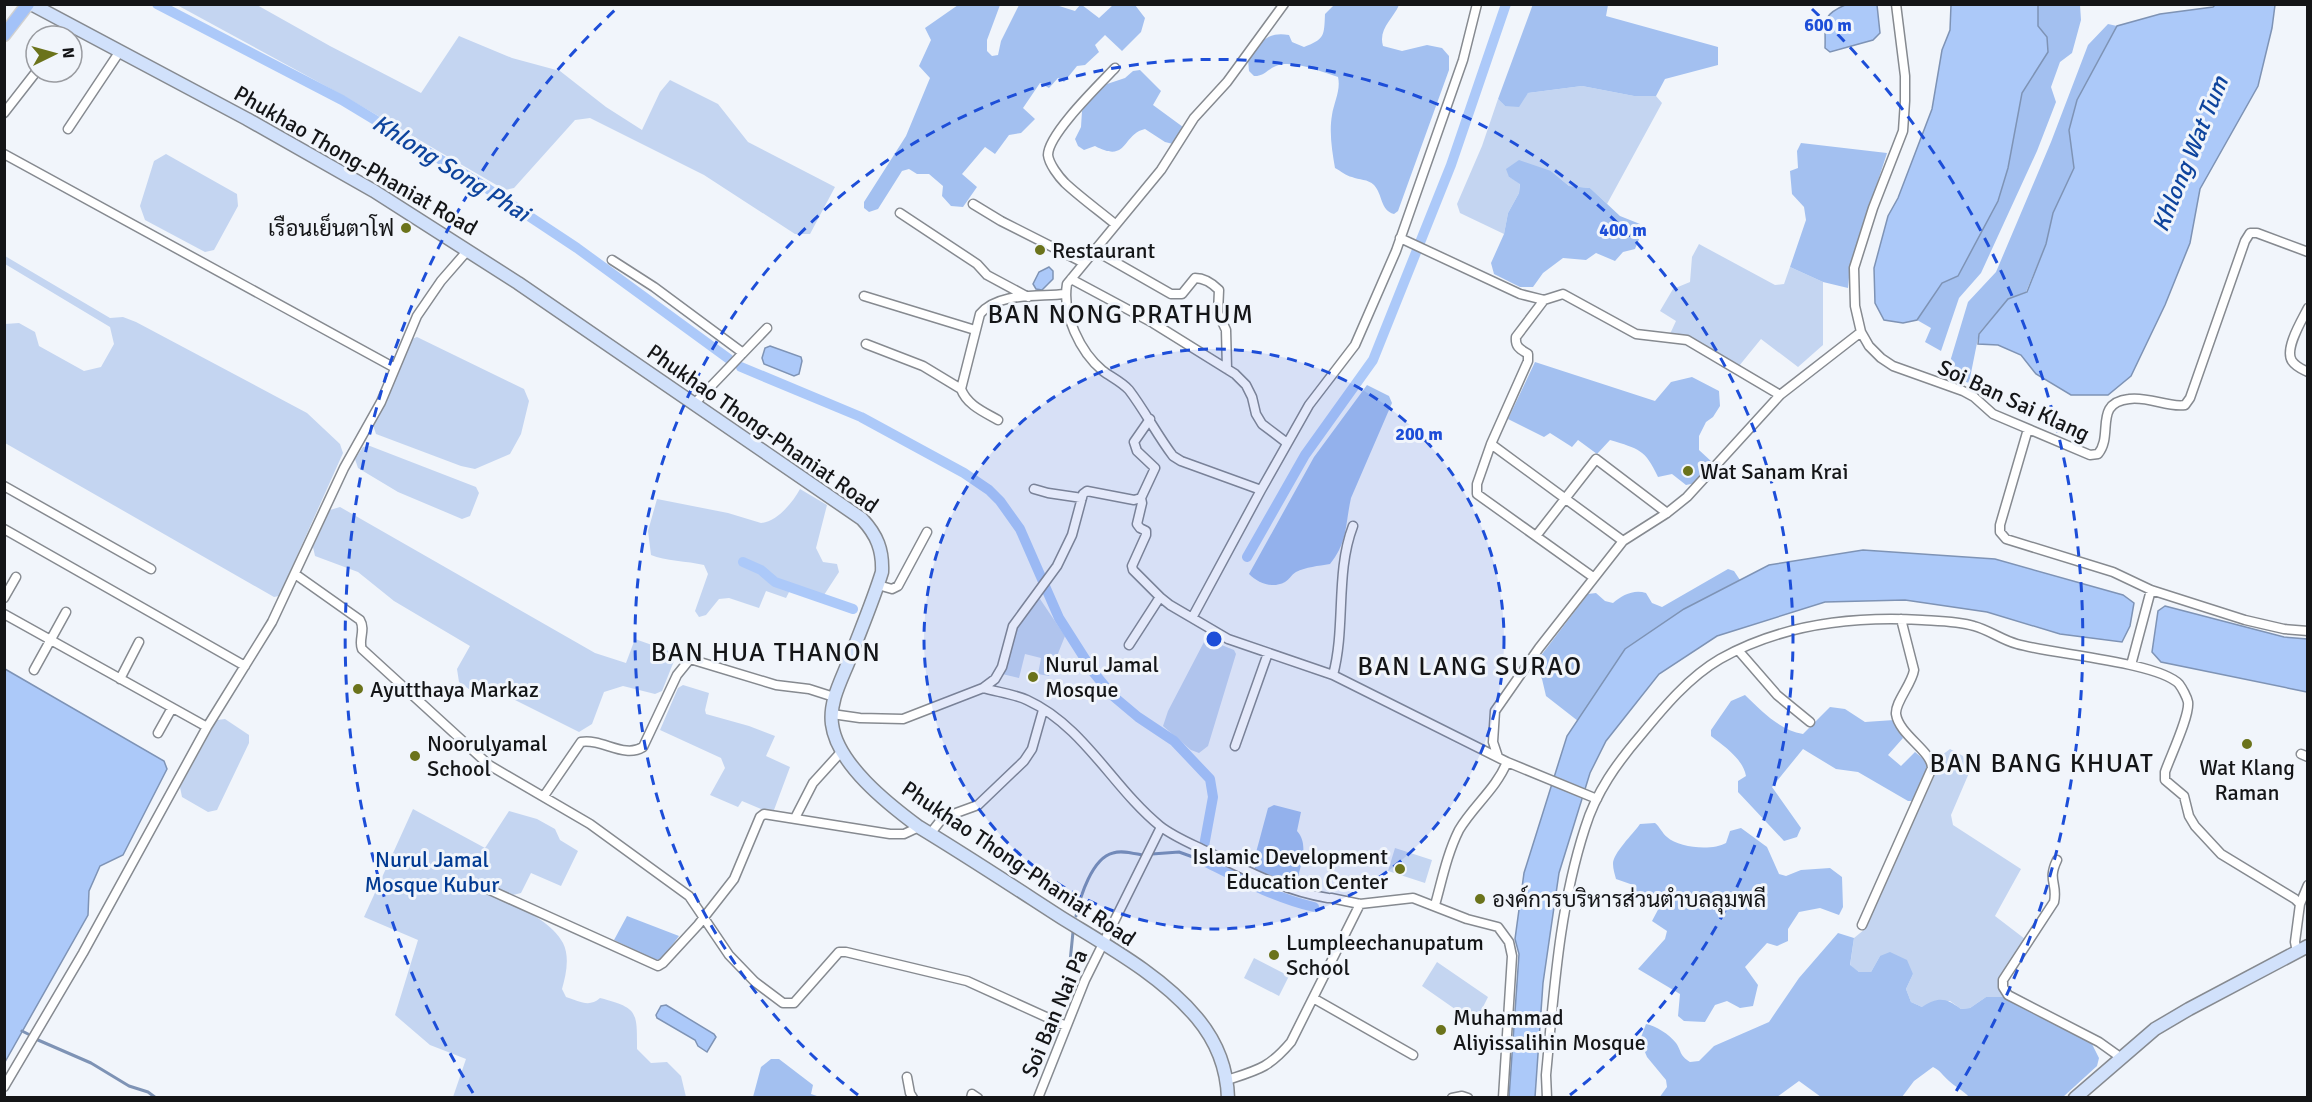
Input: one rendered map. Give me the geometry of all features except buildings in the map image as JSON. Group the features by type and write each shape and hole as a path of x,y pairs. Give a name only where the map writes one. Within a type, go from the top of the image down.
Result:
{"main road":[{"path":"4,35 29,4"}],"street":[{"name":"Phukhao Thong-Phaniat Road","path":"29,4 68,24"},
{"path":"1261,490 1180,461 1166,448 1150,419 1127,388 1102,370 1082,349 1066,305 1065,294 1067,285 1083,263 1161,170 1194,118 1227,81 1284,4"},
{"path":"1192,618 1309,405 1355,345 1403,239 1463,60 1477,4"},
{"name":"Soi Ban Sai Klang","path":"1896,4 1905,76 1903,131 1873,208 1854,268 1855,306 1862,332 1869,345 1881,358 1893,366 1963,391 1993,414 2090,455 2098,454 2103,448 2106,414 2112,405 2121,399 2138,398 2178,406 2185,405 2190,398 2245,241 2250,233 2257,233 2307,252"},
{"name":"Phukhao Thong-Phaniat Road","path":"84,32 356,180 468,250 862,519 872,529 879,542 882,565 878,585 834,697 832,714 834,732 842,751 866,782 896,810 1103,943 1169,989 1192,1013 1214,1042 1224,1062 1228,1098"},
{"path":"68,129 120,51"},
{"path":"1115,68 1081,104 1052,140 1048,156 1064,183 1115,224"},
{"path":"4,113 27,84"},
{"path":"4,154 395,368"},
{"path":"973,204 1083,263"},
{"path":"900,213 977,264 987,275 1028,297"},
{"path":"1403,239 1520,294 1544,300 1563,294 1636,334 1687,340 1780,395"},
{"path":"4,1087 83,953 207,727 272,622 344,468 381,402 417,316 441,281 468,250"},
{"path":"1094,250 1176,296 1182,294 1195,278 1202,278 1214,284 1219,290 1218,313 1226,330 1227,369"},
{"path":"612,260 654,287 743,352"},
{"path":"1071,279 1154,323 1227,369 1246,386 1262,424 1287,443"},
{"path":"998,420 972,404 964,397 961,389 980,314 988,305 1001,300 1065,294"},
{"path":"864,296 975,330"},
{"path":"1544,300 1516,337 1515,343 1518,348 1528,354 1528,361 1491,444 1477,484 1477,494 1593,577"},
{"path":"2307,308 2290,348 2290,356 2293,363 2307,372"},
{"path":"694,404 767,328"},
{"path":"1498,757 1493,742 1496,711 1539,648 1623,541 1667,513 1695,489 1780,395 1862,332"},
{"path":"866,344 923,366 961,389"},
{"path":"1150,419 1134,442 1137,451 1155,468 1141,498 1137,524 1146,531 1146,535 1132,566 1133,570 1160,597 1228,639 1333,675 1507,762 1594,798"},
{"path":"2028,429 2000,525 2000,532 2006,538 2113,572 2151,590 2245,620 2284,629 2307,631"},
{"path":"1491,444 1623,541"},
{"path":"1536,536 1564,497 1596,459 1667,513"},
{"path":"4,486 151,569"},
{"path":"1034,489 1082,498"},
{"path":"832,714 860,718 903,718 983,688 995,679 1002,667 1013,627 1057,566 1072,535 1082,498 1087,491 1134,500 1141,498"},
{"path":"1333,675 1338,656 1346,550 1353,526"},
{"path":"4,529 245,666"},
{"path":"878,585 892,589 898,586 927,532"},
{"path":"294,574 360,620 363,629 362,649 489,765 590,824 689,896 729,955 755,982 783,1003 794,1003 839,952 846,952 967,981 1066,1026"},
{"path":"4,598 16,577"},
{"path":"2131,665 2151,590"},
{"path":"1129,645 1160,597"},
{"path":"34,670 66,612"},
{"path":"4,614 207,727"},
{"path":"1547,1098 1546,1075 1560,938 1575,862 1594,798 1613,768 1653,720 1692,679 1738,650 1766,639 1815,625 1871,618 1974,626 2018,645 2131,665 2168,677 2178,684 2188,703 2187,714 2165,772 2165,780 2184,796 2189,816 2195,826 2221,854 2300,904"},
{"path":"1862,925 1932,768 1930,759 1908,736 1897,716 1897,707 1913,677 1914,670 1901,619"},
{"path":"120,679 140,642"},
{"path":"1738,650 1777,695 1810,722"},
{"path":"1235,746 1268,653"},
{"path":"544,796 581,742 588,740 630,751 643,747 677,675 690,659 776,685 809,689 834,697"},
{"path":"983,688 1027,700 1062,723 1083,743 1114,781 1161,827 1191,844 1282,887 1302,894 1360,904 1413,898 1467,919 1498,927 1509,942 1512,956 1501,1096"},
{"path":"158,733 172,708"},
{"path":"481,886 658,966 704,917 734,879 760,817 764,814 890,834 924,830 943,818 978,806 1024,761 1032,749 1043,710"},
{"path":"795,818 813,783 842,751"},
{"path":"1435,905 1444,870 1460,829 1502,775 1507,762"},
{"name":"Soi Ban Nai Pa","path":"1038,1098 1066,1026 1103,943 1161,827"},
{"path":"2057,860 2051,873 2056,895 2054,902 2003,980 2003,987 2008,995 2099,1042 2120,1057"},
{"path":"2075,1098 2155,1029 2302,949 2295,942 2300,904 2307,885"},
{"path":"1227,1080 1265,1068 1291,1042 1360,904"},
{"path":"1313,998 1413,1055"},
{"path":"907,1077 913,1098"},
{"path":"971,1098 972,1094 978,1098"},
{"path":"1452,1098 1462,1096 1468,1098"}],"green space":[{"path":"177,5 257,5 421,93 459,36 512,58 560,71 606,107 642,130 660,92 670,80 718,104 748,142 835,187 810,234 795,234 704,175 590,118 575,120 514,188 505,190 344,96"},
{"path":"1582,86 1634,96 1656,96 1662,103 1607,204 1590,188 1569,186 1551,171 1509,177 1520,183 1519,193 1508,213 1504,234 1460,213 1457,204 1482,146 1498,99 1505,106 1528,93"},
{"path":"166,154 237,194 238,206 214,250 205,252 145,220 140,206 154,161"},
{"path":"1699,244 1775,285 1784,284 1790,267 1823,282 1823,345 1798,367 1761,339 1739,366 1670,334 1676,321 1660,311 1673,289 1690,282 1692,257"},
{"path":"5,256 110,318 123,317 136,322 307,413 340,444 343,453 279,596 274,597 5,443 5,324 19,323 35,332 39,346 84,371 101,367 114,344 110,327 5,264"},
{"path":"417,337 524,389 529,401 521,434 510,454 475,469 461,466 376,434 373,425 386,403 412,339"},
{"path":"370,446 476,487 479,493 470,516 462,519 398,492 358,468 355,459 363,447"},
{"path":"800,489 827,505 816,548 823,562 837,564 839,572 824,595 793,584 786,598 766,591 759,608 729,598 719,599 706,615 699,617 695,611 708,574 704,565 651,555 648,531 657,499 728,513 761,523 779,515"},
{"path":"340,507 595,653 626,663 635,639 669,651 674,661 662,691 655,694 623,686 604,692 592,724 579,732 491,688 486,697 480,697 459,682 457,669 470,646 394,601 358,572 315,556 313,547 330,510"},
{"path":"1038,596 1065,636 1049,676 1038,674 1041,658 1025,654 1019,678 1002,674 1015,627"},
{"path":"1209,640 1234,650 1236,654 1208,746 1199,753 1191,750 1163,726 1168,711 1204,642"},
{"path":"683,685 709,693 706,714 775,736 766,756 790,767 774,810 761,809 742,801 738,807 710,795 725,768 721,758 660,730 678,688"},
{"path":"225,719 249,735 249,743 217,810 208,812 182,797 180,787 217,720"},
{"path":"1950,749 1963,756 1969,773 1951,815 1953,825 2021,869 1995,916 2025,939 2002,975 2000,983 2004,997 1986,997 1970,1008 1961,1009 1950,1001 1922,1007 1911,1002 1906,989 1913,974 1880,956 1871,972 1859,972 1850,966 1854,938 1865,929 1936,772 1938,758"},
{"name":"Nurul Jamal Mosque Kubur","path":"413,809 485,848 509,811 537,819 555,829 560,840 578,851 561,886 531,873 521,893 513,895 475,879 472,886 535,916 556,933 563,943 567,960 562,989 566,997 588,1003 600,998 622,1005 633,1013 637,1026 637,1049 651,1063 667,1062 681,1076 686,1097 453,1097 466,1059 430,1045 395,1015 418,940 364,917"},
{"path":"1395,848 1432,860 1425,883 1388,871"},
{"path":"1254,958 1289,976 1279,996 1244,978"},
{"path":"1437,962 1488,997 1475,1023 1422,986"}],"shaded area":[{"path":"1533,4 1608,5 1606,16 1718,47 1718,65 1665,79 1656,96 1634,96 1582,86 1528,93 1519,107 1505,106 1498,99"},
{"path":"958,5 1000,5 987,40 987,51 992,56 998,55 1001,41 1019,5 1056,5 1075,11 1082,5 1099,18 1113,5 1135,5 1145,18 1141,32 1122,51 1105,35 1095,45 1099,52 1085,65 1077,66 1064,82 1058,78 1049,88 1040,83 1023,108 1035,119 1021,133 1009,135 995,154 985,147 962,174 977,187 963,207 951,206 942,196 943,186 929,174 917,174 909,169 902,171 878,209 869,212 864,208 864,202 906,136 930,78 919,66 931,40 925,28"},
{"path":"1334,5 1399,5 1384,29 1383,46 1402,51 1427,45 1442,48 1449,56 1449,70 1398,211 1394,214 1386,209 1372,183 1348,176 1335,168 1331,128 1338,91 1338,77 1290,64 1276,66 1258,76 1254,76 1249,71 1248,60 1269,37 1289,35 1292,42 1304,47 1320,39 1325,14"},
{"path":"2038,5 2080,5 2081,20 2072,53 2060,62 2051,87 2056,102 2037,151 1981,273 1959,298 1941,351 1925,342 1931,328 1917,320 1942,283 1958,276 1998,201 2008,168 2022,93 2048,52 2047,37 2038,26"},
{"path":"2108,24 2117,26 2077,100 2069,130 2074,168 2053,213 2046,244 2026,292 2008,299 1979,333 1969,383 1946,375 1968,302 1996,272 2051,142 2088,45"},
{"path":"1140,70 1161,91 1153,105 1183,127 1173,144 1165,142 1145,129 1132,136 1124,146 1114,152 1095,146 1084,150 1078,146 1075,139 1081,127 1082,111 1090,99 1107,84 1125,78 1133,71"},
{"path":"1801,143 1887,153 1850,267 1848,288 1823,282 1790,267 1806,220 1804,207 1792,194 1790,171 1798,168 1797,151"},
{"path":"1519,160 1551,171 1569,186 1590,188 1620,216 1640,224 1642,232 1635,249 1623,252 1615,261 1596,253 1586,260 1563,258 1543,273 1533,287 1520,287 1494,274 1491,263 1504,234 1508,213 1519,193 1520,184 1509,177 1506,169"},
{"path":"1535,362 1655,401 1671,382 1692,377 1719,391 1720,406 1713,417 1706,422 1699,436 1699,450 1712,462 1696,483 1686,485 1672,474 1658,477 1645,455 1628,446 1610,440 1597,454 1578,440 1572,447 1550,433 1544,437 1508,419"},
{"path":"1367,385 1389,396 1392,403 1351,498 1345,533 1336,556 1330,564 1300,570 1280,584 1270,585 1257,580 1249,574 1314,457"},
{"path":"1728,569 1734,571 1740,580 1684,609 1626,649 1578,721 1546,696 1542,679 1536,669 1536,662 1588,594 1596,593 1605,601 1613,603 1628,594 1642,592 1646,593 1652,603 1662,607"},
{"path":"1745,695 1779,724 1803,734 1830,707 1845,709 1865,722 1894,720 1903,738 1888,755 1901,766 1915,752 1926,761 1928,771 1913,801 1908,801 1858,772 1836,769 1803,749 1772,787 1801,828 1797,837 1784,841 1738,792 1738,781 1746,776 1744,770 1732,753 1711,736 1711,730 1731,701"},
{"path":"1274,805 1301,812 1297,831 1303,842 1302,860 1298,878 1290,883 1255,869 1254,860 1268,808"},
{"path":"1655,823 1672,841 1704,848 1726,843 1730,831 1741,828 1767,847 1779,874 1786,876 1801,870 1830,868 1842,877 1843,907 1839,915 1820,908 1799,912 1788,929 1788,941 1777,946 1767,943 1745,967 1758,985 1753,1006 1740,1008 1727,1001 1715,1005 1705,1022 1684,1021 1678,1016 1680,994 1638,969 1665,939 1667,931 1652,921 1660,906 1635,895 1636,886 1616,879 1613,864 1620,849 1640,824"},
{"path":"627,916 679,936 662,959 655,960 614,940"},
{"path":"1838,933 1854,938 1850,965 1859,972 1871,972 1880,956 1890,952 1907,960 1913,974 1906,989 1911,1002 1922,1007 1933,1001 1946,1000 1961,1009 1970,1008 1986,997 2004,997 2092,1044 2099,1058 2097,1066 2063,1097 1969,1097 1933,1067 1914,1081 1902,1097 1821,1097 1799,1081 1777,1097 1659,1098 1667,1087 1666,1080 1647,1057 1640,1040 1646,1024 1670,1037 1686,1060 1699,1061 1714,1046 1769,1022 1799,978"},
{"path":"771,1059 779,1059 813,1085 811,1094 820,1097 753,1097 761,1067"}],"water":[{"path":"1845,5 1877,5 1880,33 1873,40 1830,52 1825,48 1826,21 1831,13"},
{"path":"1951,5 2038,5 2038,26 2047,37 2048,52 2022,93 2008,168 1998,201 1958,276 1942,283 1917,320 1903,323 1884,320 1875,303 1874,268 1888,216 1898,198 1932,109 1942,50 1950,30"},
{"name":"Khlong Wat Tum","path":"2215,5 2275,5 2258,86 2200,189 2190,243 2165,305 2131,376 2108,395 2071,395 2036,374 2021,355 1998,345 1978,344 1979,334 2008,299 2027,292 2046,244 2053,213 2074,168 2069,130 2077,100 2117,26 2160,14"},
{"path":"1049,267 1053,271 1053,279 1042,290 1036,289 1033,284 1039,272"},
{"path":"770,346 801,357 799,374 794,376 764,364 762,358 765,348"},
{"path":"1863,550 1995,559 2123,595 2134,603 2130,626 2122,642 2060,634 1987,612 1905,600 1825,602 1717,636 1659,674 1606,741 1590,773 1559,873 1543,983 1535,1097 1509,1098 1519,954 1515,939 1524,873 1567,736 1625,649 1684,609 1769,565"},
{"path":"2165,606 2284,637 2307,639 2307,692 2161,662 2152,652 2158,611"},
{"path":"5,669 164,761 167,769 123,855 100,866 89,891 88,915 5,1062"},
{"path":"666,1005 714,1034 716,1037 707,1052 698,1046 695,1040 657,1018 656,1015 661,1006"}],"waterway":[{"name":"Khlong Song Phai","path":"157,4 342,100 476,181 577,248 729,359"},
{"path":"1247,557 1305,455 1373,360 1451,165 1506,4"},
{"name":"Khlong Song Phai","path":"741,367 861,417 964,473 989,490 1020,529 1059,618 1094,673 1113,696 1138,717 1174,741 1210,779 1213,797 1202,857 1204,861 1272,893 1314,907"},
{"path":"743,562 761,570 775,582 853,609"},
{"path":"1076,916 1088,879 1099,862 1116,852 1142,855"},
{"path":"1152,854 1179,852 1204,861"},
{"path":"1070,962 1073,932"},
{"path":"22,1031 28,1034"},
{"path":"38,1040 91,1063 129,1086 148,1092 156,1098"}],"place":[{"name":"เรือนเย็นตาโฟ","path":"406,228"},
{"name":"Restaurant","path":"1040,250"},
{"name":"Wat Sanam Krai","path":"1688,471"},
{"name":"Nurul Jamal Mosque","path":"1033,677"},
{"name":"Ayutthaya Markaz","path":"358,689"},
{"name":"Wat Klang Raman","path":"2247,744"},
{"name":"Noorulyamal School","path":"415,756"},
{"name":"Islamic Development Education Center","path":"1400,869"},
{"name":"องค์การบริหารส่วนตำบลลุมพลี","path":"1480,899"},
{"name":"Lumpleechanupatum School","path":"1274,955"},
{"name":"Muhammad Aliyissalihin Mosque","path":"1441,1030"}],"district":[{"name":"BAN NONG PRATHUM","path":"1121,314"},
{"name":"BAN HUA THANON","path":"766,652"},
{"name":"BAN LANG SURAO","path":"1470,666"},
{"name":"BAN BANG KHUAT","path":"2042,763"}]}
